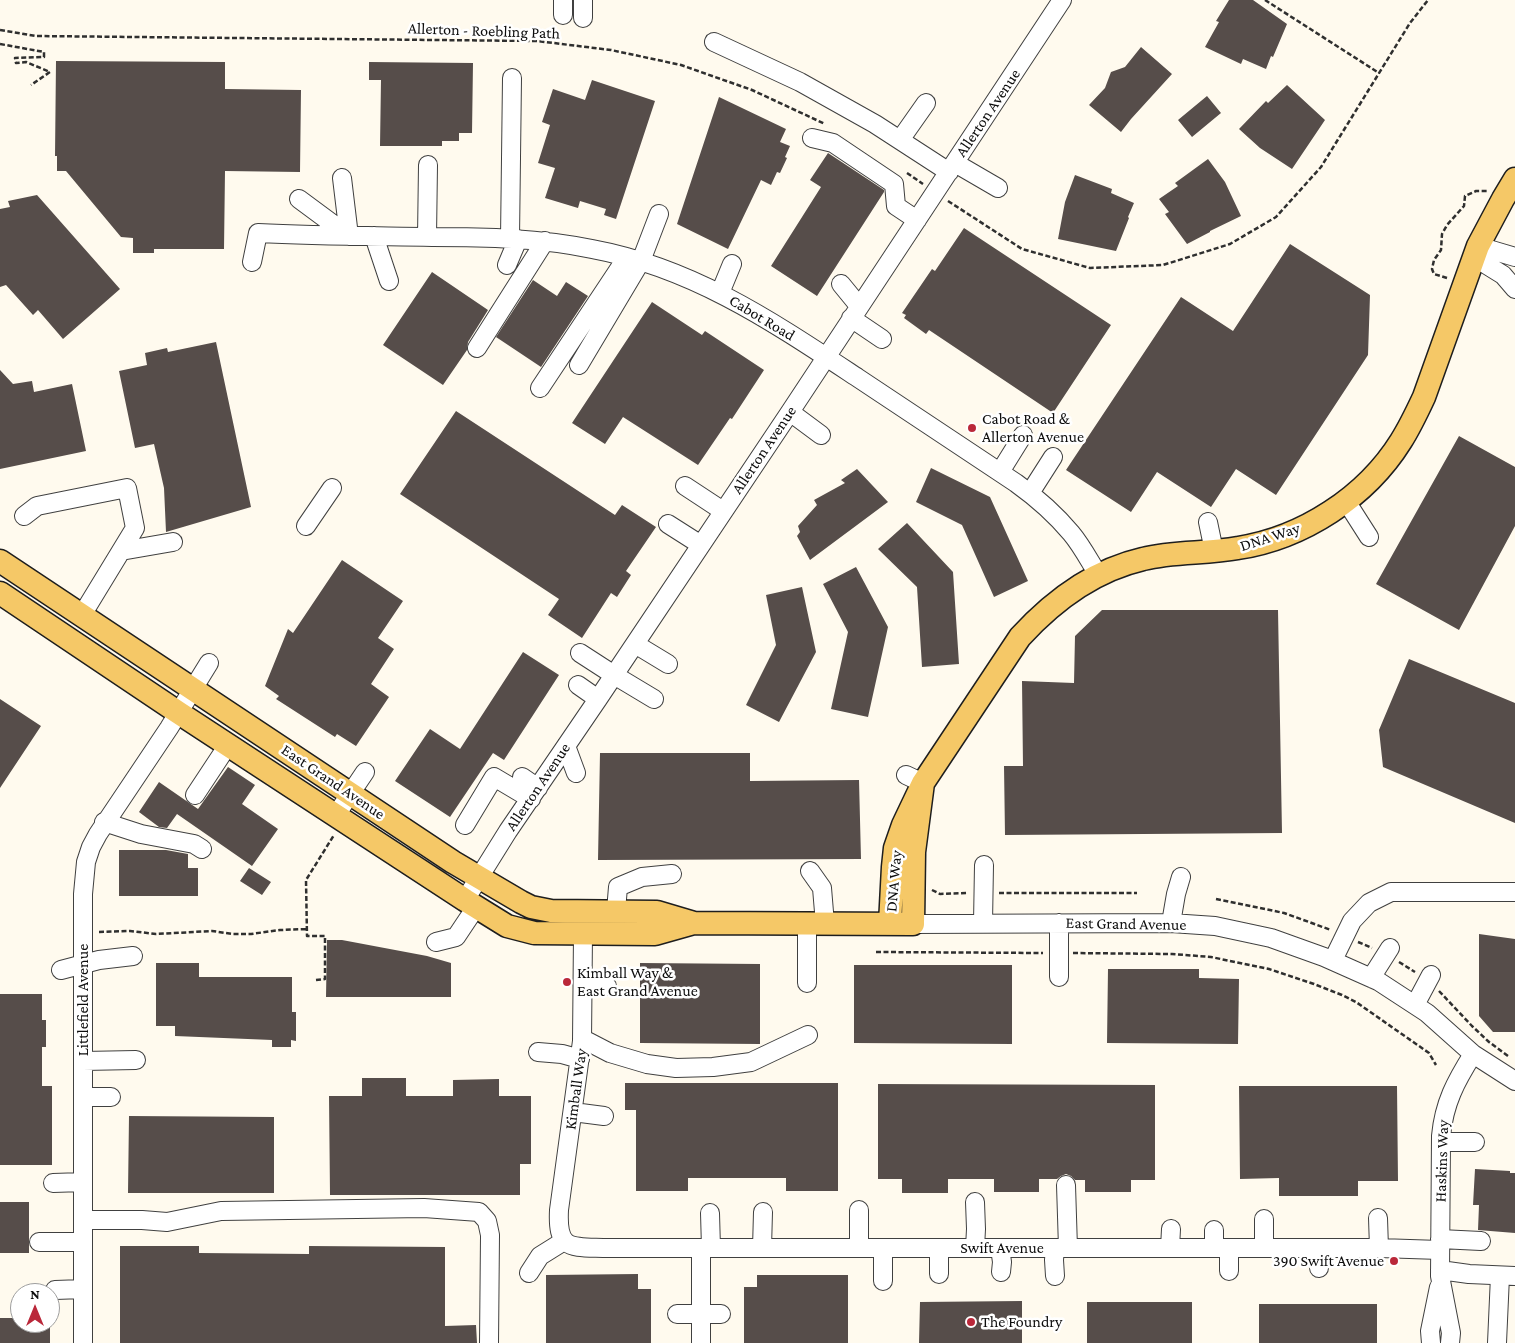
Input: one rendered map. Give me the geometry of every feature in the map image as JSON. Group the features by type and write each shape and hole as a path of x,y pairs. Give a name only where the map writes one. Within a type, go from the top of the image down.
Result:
{"main road":[{"name":"DNA Way","path":"890,924 892,867 895,848 903,825 914,779 1020,637 1055,602 1099,576 1142,559 1166,554 1238,548 1286,535 1332,511 1371,478 1388,460 1414,419 1424,397 1476,252 1512,184"},
{"name":"East Grand Avenue","path":"0,561 453,862 520,902 537,908 567,912 657,912 694,923 913,924"},
{"name":"East Grand Avenue","path":"0,593 228,745 508,926 534,933 655,934 694,923"},
{"name":"DNA Way","path":"913,924 914,779"}],"street":[{"path":"583,0 583,18"},
{"name":"Allerton Avenue","path":"436,942 456,936 479,877 508,831 790,412 1062,0"},
{"path":"714,42 800,82 900,140 998,188"},
{"path":"508,266 514,238 512,78"},
{"path":"900,140 926,103"},
{"path":"812,138 833,143 894,184 896,206 917,220"},
{"path":"427,237 428,165"},
{"path":"342,178 349,236"},
{"path":"299,199 349,236"},
{"path":"579,365 659,214"},
{"name":"Cabot Road","path":"252,262 258,233 307,236 514,238 594,249 634,259 690,279 720,293 768,320 1030,493 1055,515 1072,535 1099,576"},
{"path":"374,236 389,281"},
{"path":"478,348 545,241"},
{"path":"1476,252 1515,257"},
{"path":"1476,252 1503,274 1515,289"},
{"path":"540,388 634,259"},
{"path":"720,293 732,264"},
{"path":"841,284 856,312 882,338"},
{"path":"790,412 820,435"},
{"path":"1000,472 1023,434"},
{"path":"1030,493 1053,458"},
{"path":"685,486 723,511"},
{"path":"24,516 37,506 127,488 134,528 82,615"},
{"path":"306,526 332,488"},
{"path":"1346,501 1368,537"},
{"path":"1208,522 1214,551"},
{"path":"668,524 701,545"},
{"path":"121,551 173,542"},
{"path":"635,644 668,664"},
{"path":"580,653 654,699"},
{"name":"Littlefield Avenue","path":"83,1343 83,932 86,862 91,847 104,822 179,712 209,663"},
{"path":"578,685 598,699"},
{"path":"195,795 228,745"},
{"path":"566,746 576,773"},
{"path":"340,818 351,794 365,772"},
{"path":"465,825 494,776 534,793"},
{"path":"522,777 534,793"},
{"path":"104,822 141,834 194,844 202,849"},
{"path":"984,865 984,923"},
{"path":"807,983 822,888 810,871"},
{"path":"616,911 618,887 642,877 672,874"},
{"path":"1171,923 1181,877"},
{"path":"1333,960 1352,920 1369,903 1391,892 1515,892"},
{"path":"1059,923 1059,977"},
{"name":"East Grand Avenue","path":"913,924 1171,923 1215,926 1244,932 1297,946 1371,978 1427,1013 1473,1054 1512,1075"},
{"name":"Kimball Way","path":"564,1241 560,1234 558,1210 583,1039 583,934"},
{"path":"1371,978 1390,948"},
{"path":"61,970 99,960 133,956"},
{"path":"1415,1005 1431,975"},
{"path":"583,986 607,986"},
{"path":"583,1039 610,1053 647,1064 676,1068 704,1068 751,1062 808,1035"},
{"path":"538,1052 562,1054 580,1059"},
{"name":"Haskins Way","path":"1450,1343 1440,1273 1442,1120 1446,1104 1459,1076 1473,1054"},
{"path":"83,1061 136,1060"},
{"path":"83,1097 111,1097"},
{"path":"573,1112 604,1116"},
{"path":"1441,1142 1475,1142"},
{"path":"53,1183 83,1182"},
{"path":"1055,1276 1054,1260 1061,1248 1066,1185"},
{"path":"975,1202 975,1248"},
{"path":"83,1220 167,1222 221,1211 424,1208 479,1212 487,1221 490,1235 489,1343"},
{"path":"858,1210 860,1248"},
{"path":"762,1248 763,1212"},
{"path":"701,1343 701,1314 710,1213"},
{"path":"1378,1218 1379,1248"},
{"path":"1264,1219 1264,1248"},
{"path":"1170,1248 1171,1229"},
{"path":"1214,1230 1229,1271"},
{"path":"529,1274 540,1256 564,1241"},
{"name":"Swift Avenue","path":"564,1241 571,1245 589,1247 706,1248 1379,1248 1482,1242"},
{"path":"39,1242 83,1242"},
{"path":"883,1248 883,1281"},
{"path":"939,1248 939,1274"},
{"path":"1000,1248 1001,1272"},
{"path":"1318,1248 1319,1268"},
{"path":"1440,1273 1507,1276 1497,1343"},
{"name":"Haskins Way","path":"1431,1343 1430,1331 1440,1273"},
{"path":"60,1290 83,1289"},
{"path":"677,1314 721,1314"}],"path":[{"path":"1265,0 1379,74"},
{"path":"905,172 1022,248 1090,268 1163,266 1230,244 1276,217 1321,167 1410,23 1428,0"},
{"name":"Allerton - Roebling Path","path":"0,30 36,36 537,41 611,50 681,65 752,90 830,127"},
{"path":"0,44 44,52 44,57 15,58 16,63 26,62 50,72 31,85"},
{"path":"1465,283 1434,274 1432,269 1434,260 1441,250 1442,234 1464,206 1465,196 1512,184"},
{"path":"316,980 325,979 325,936 307,936 306,880 340,818"},
{"path":"932,890 940,894 1137,893"},
{"path":"1216,898 1284,913 1335,932"},
{"path":"83,932 130,931 156,934 212,931 251,934 307,929"},
{"path":"876,952 1182,954 1232,961 1314,984 1356,1002 1429,1053 1436,1065"}],"building":[{"path":"1229,0 1253,0 1287,24 1266,69 1243,59 1241,64 1205,47 1219,22 1216,21"},
{"path":"1141,47 1172,74 1121,132 1089,105 1105,88 1111,72 1125,67"},
{"path":"56,61 225,62 225,89 301,90 300,172 225,171 224,249 154,249 154,253 133,253 133,238 121,237 66,171 57,171 57,156 55,156"},
{"path":"369,62 473,63 472,133 459,133 459,141 442,141 442,146 380,146 381,80 369,80"},
{"path":"592,80 655,101 616,219 604,215 606,209 580,201 578,208 545,198 555,168 538,163 550,125 542,122 553,89 585,100"},
{"path":"1287,85 1325,120 1292,169 1260,148 1239,129 1266,101 1268,103"},
{"path":"1207,96 1221,113 1192,137 1178,120"},
{"path":"719,97 786,129 780,142 790,146 780,173 777,172 771,185 761,180 728,249 677,224"},
{"path":"828,153 884,190 884,192 817,296 771,266 821,187 810,180"},
{"path":"1208,159 1225,182 1241,216 1187,244 1165,214 1169,212 1159,199 1178,186 1175,183"},
{"path":"1075,175 1112,189 1111,193 1134,203 1116,251 1058,239 1065,202"},
{"path":"37,195 120,289 63,339 38,310 33,315 6,285 0,287 0,209 10,207 8,201"},
{"path":"964,228 1111,325 1053,413 929,330 926,334 904,318 906,315 902,313 932,269 935,271"},
{"path":"1290,244 1370,295 1368,355 1276,495 1236,469 1211,507 1157,472 1131,512 1066,470 1181,297 1233,331"},
{"path":"432,272 488,310 468,342 467,350 443,385 383,345"},
{"path":"533,280 557,296 566,282 588,296 541,367 496,337"},
{"path":"652,302 702,335 705,331 764,370 732,419 730,418 698,465 623,417 605,444 572,423"},
{"path":"216,342 251,507 166,532 164,488 154,444 135,448 119,371 147,365 145,353 167,348 168,352"},
{"path":"0,370 13,384 32,381 34,392 72,384 86,451 0,469"},
{"path":"456,411 615,515 622,505 656,527 626,571 631,575 617,597 611,593 582,638 548,615 559,599 400,494"},
{"path":"1459,436 1515,467 1515,526 1459,630 1376,584"},
{"path":"931,468 990,497 1028,581 994,597 962,525 916,502"},
{"path":"857,469 888,502 810,560 797,536 800,532 798,526 817,505 814,500 845,483 841,480"},
{"path":"907,523 953,572 959,664 922,667 917,587 878,549"},
{"path":"342,560 403,601 378,638 394,649 371,684 389,697 356,746 337,734 335,737 276,699 279,696 265,686 288,629 293,633"},
{"path":"856,567 888,627 868,717 831,709 848,632 823,584"},
{"path":"802,587 816,652 779,722 746,705 776,645 766,595"},
{"path":"1102,610 1278,610 1282,833 1005,835 1004,766 1023,766 1022,681 1074,683 1075,636"},
{"path":"523,652 559,675 504,760 493,753 450,817 395,781 430,729 460,749"},
{"path":"1409,659 1515,703 1515,823 1383,767 1379,730"},
{"path":"0,699 41,726 0,788"},
{"path":"600,753 750,753 750,781 859,780 861,859 598,860"},
{"path":"228,767 255,785 242,804 278,829 252,866 177,814 167,828 159,827 139,812 159,782 198,809"},
{"path":"119,850 166,850 188,854 188,868 198,868 198,896 119,896"},
{"path":"249,868 271,882 262,895 240,881"},
{"path":"1479,934 1515,939 1515,1032 1493,1032 1479,1016"},
{"path":"327,940 342,940 427,956 451,963 451,997 326,997"},
{"path":"156,963 199,963 199,977 292,977 292,1012 296,1012 296,1041 291,1040 291,1047 272,1047 272,1040 175,1036 175,1026 156,1026"},
{"path":"640,963 760,964 760,1044 640,1043"},
{"path":"854,965 1012,965 1012,1044 854,1043"},
{"path":"1108,969 1199,969 1199,978 1239,979 1238,1044 1107,1043"},
{"path":"0,994 42,994 42,1020 46,1020 46,1047 42,1047 42,1086 52,1086 52,1165 0,1165"},
{"path":"362,1078 406,1078 406,1096 453,1096 453,1080 499,1079 499,1096 531,1096 531,1164 520,1164 520,1195 330,1195 329,1096 362,1096"},
{"path":"625,1083 838,1083 838,1191 786,1191 786,1178 688,1178 688,1191 636,1191 636,1110 625,1110"},
{"path":"878,1084 1155,1085 1155,1180 1131,1180 1131,1192 1085,1192 1085,1180 1075,1180 1066,1174 1057,1179 1039,1179 1039,1192 994,1192 994,1179 948,1179 948,1193 902,1193 902,1179 878,1179"},
{"path":"1239,1086 1397,1086 1398,1181 1358,1181 1358,1196 1279,1196 1279,1178 1240,1179"},
{"path":"129,1116 274,1117 274,1193 128,1193"},
{"path":"1475,1169 1515,1173 1515,1233 1478,1230 1479,1205 1473,1205"},
{"path":"0,1202 29,1202 29,1253 0,1253"},
{"path":"120,1246 199,1246 199,1253 309,1254 309,1246 445,1247 445,1326 476,1325 477,1343 120,1343"},
{"path":"638,1274 638,1289 651,1289 651,1343 546,1343 546,1275"},
{"path":"757,1275 848,1275 848,1343 744,1343 744,1287 757,1287"},
{"name":"The Foundry","path":"1022,1301 1022,1343 919,1343 920,1302"},
{"path":"1087,1302 1192,1302 1192,1343 1087,1343"},
{"path":"1259,1304 1377,1304 1377,1343 1259,1343"},
{"path":"0,1318 10,1318 10,1333 50,1333 50,1343 0,1343"}],"place":[{"name":"Cabot Road & Allerton Avenue","path":"972,428"},
{"name":"Kimball Way & East Grand Avenue","path":"567,982"},
{"name":"390 Swift Avenue","path":"1394,1261"},
{"name":"The Foundry","path":"971,1322"}]}
